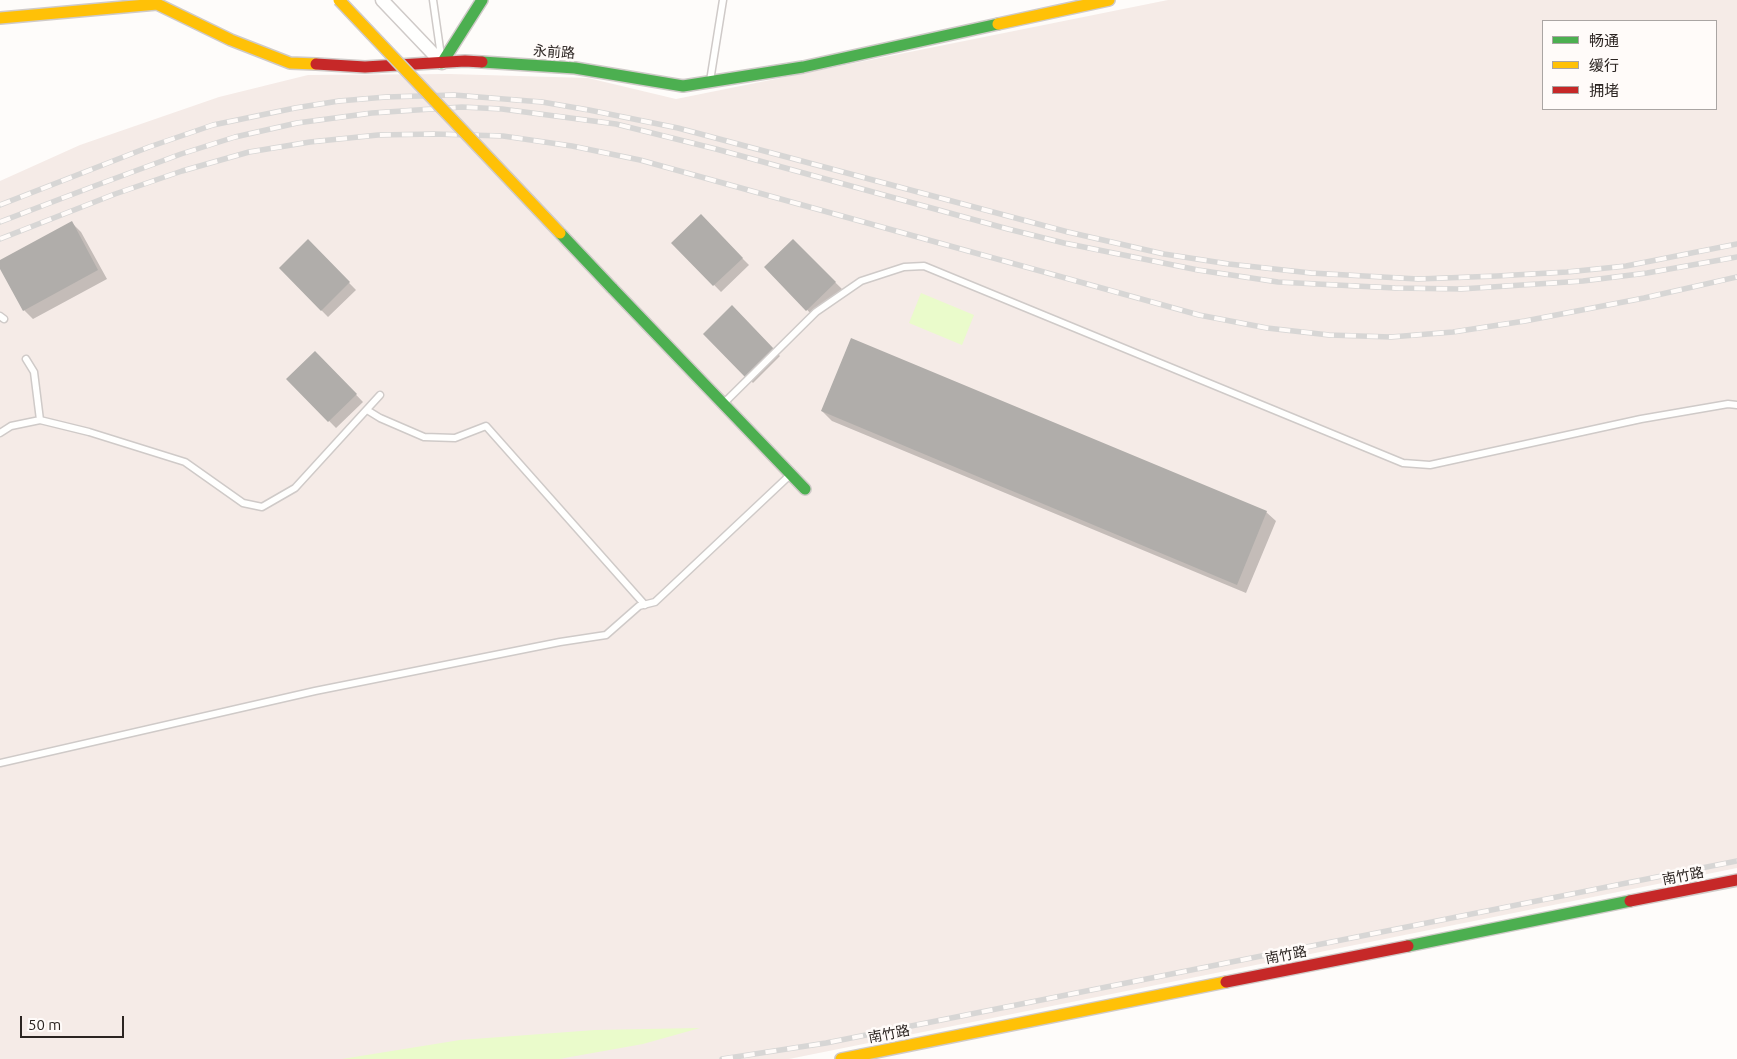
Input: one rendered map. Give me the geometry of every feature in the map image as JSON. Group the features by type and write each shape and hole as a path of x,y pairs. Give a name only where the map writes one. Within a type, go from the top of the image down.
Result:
{"street":[{"path":"339,0 805,489"},
{"path":"382,0 442,63 482,0"},
{"name":"永前路","path":"0,18 157,4 231,40 290,63 365,67 465,62 575,68 683,86 803,67 1109,0"},
{"name":"南竹路","path":"841,1059 1737,880"}],"lane":[{"path":"433,0 442,63"},
{"path":"710,82 723,0"},
{"path":"724,404 816,312 861,282 904,267 924,266 1403,463 1430,465 1642,420 1728,404 1737,405"},
{"path":"26,359 34,372 40,420"},
{"path":"0,433 11,426 40,420 89,432 185,462 243,503 262,507 295,488 380,395"},
{"path":"367,410 380,418 424,437 455,438 486,426 645,605"},
{"path":"0,763 315,691 560,642 606,635 639,606 655,602 791,474"}],"shaded area":[{"path":"1168,0 1737,0 1737,868 789,1059 0,1059 0,181 80,145 219,97 308,75 450,74 588,78 676,99"}],"green space":[{"path":"921,293 974,315 962,345 909,323"},
{"path":"700,1028 643,1044 559,1059 342,1059 460,1040 595,1030"}],"building":[{"path":"701,214 743,258 713,286 671,243"},
{"path":"72,221 98,270 23,311 0,269 0,260"},
{"path":"308,239 350,282 321,311 279,268"},
{"path":"793,239 836,282 806,311 764,267"},
{"path":"732,305 774,349 745,377 703,334"},
{"path":"851,338 1267,511 1237,585 821,411"},
{"path":"315,351 357,394 328,422 286,379"}],"railway":[{"path":"0,205 149,147 213,125 339,101 386,97 454,95 542,102 678,128 1068,232 1164,254 1229,264 1311,273 1418,279 1497,276 1626,266 1737,244"},
{"path":"0,222 181,154 235,137 297,123 372,113 462,107 502,109 616,124 716,149 1064,243 1198,270 1278,282 1395,288 1461,289 1583,281 1647,273 1737,257"},
{"path":"0,239 115,194 182,171 249,152 310,142 378,135 434,134 503,136 572,146 640,160 1199,315 1267,328 1329,335 1391,337 1453,332 1525,321 1644,298 1737,277"},
{"path":"722,1059 826,1043 1737,861"}],"traffic: fast":[{"path":"442,63 482,0"},
{"path":"482,62 575,68 683,86 803,67 998,24"},
{"path":"560,233 612,288"},
{"path":"612,288 805,489"},
{"path":"1408,946 1630,901"}],"traffic: slow":[{"path":"339,0 560,233"},
{"path":"998,24 1109,0"},
{"path":"0,18 157,4 231,40 290,63 316,64"},
{"path":"841,1059 1226,982"}],"traffic: jam":[{"path":"316,64 365,67 465,61 482,62"},
{"path":"1630,901 1737,880"},
{"path":"1226,982 1408,946"}]}
